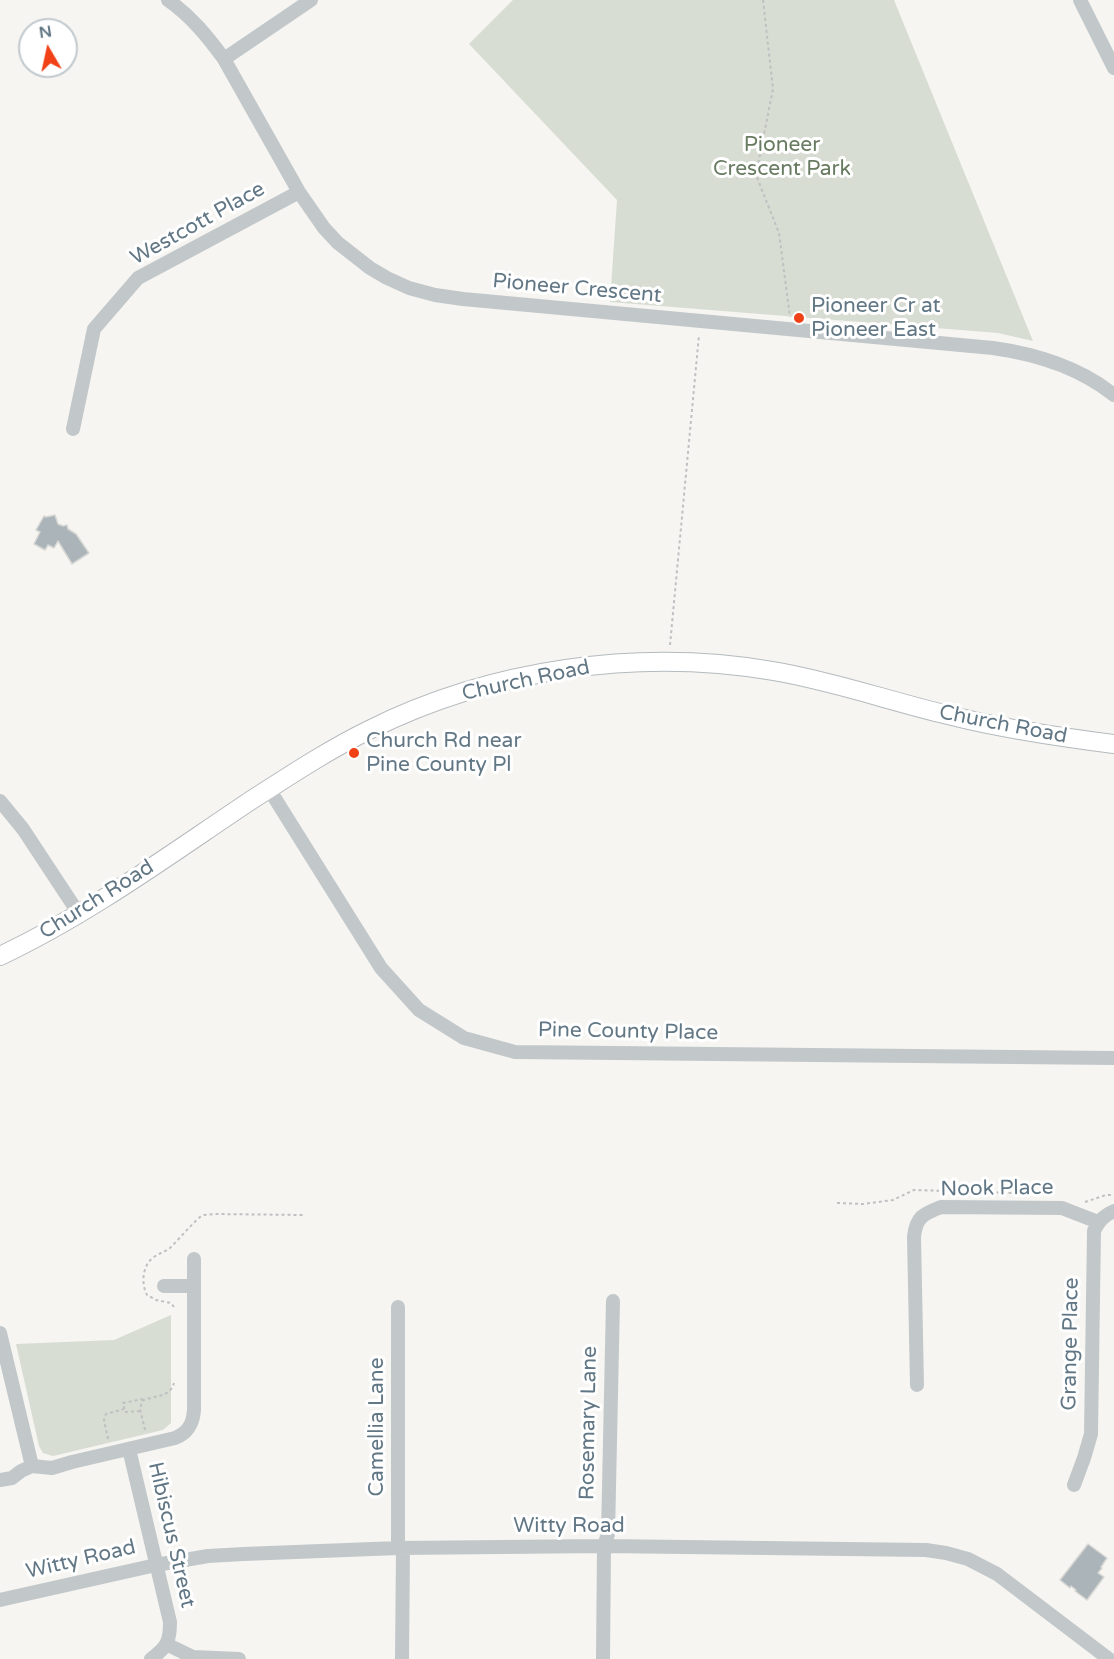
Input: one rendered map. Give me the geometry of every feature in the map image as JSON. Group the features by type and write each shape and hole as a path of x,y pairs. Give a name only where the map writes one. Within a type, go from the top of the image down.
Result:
{"main road":[{"name":"Church Road","path":"0,956 25,945 79,914 269,789 369,729 459,693 549,672 629,663 668,662 717,664 772,671 836,684 946,715 1032,733 1114,744"}],"street":[{"name":"Pioneer Crescent","path":"168,0 203,32 224,59 299,192 324,228 338,243 370,268 409,288 463,299 1017,351 1067,367 1114,395"},
{"path":"224,59 311,0"},
{"path":"1080,0 1114,68"},
{"name":"Westcott Place","path":"73,429 94,328 138,278 299,192"},
{"name":"Pine County Place","path":"269,789 381,968 419,1010 464,1038 515,1052 1114,1058"},
{"path":"0,801 23,829 79,914"},
{"name":"Nook Place","path":"917,1385 914,1237 916,1223 926,1212 941,1207 1062,1208 1098,1222"},
{"path":"1098,1222 1114,1211"},
{"name":"Grange Place","path":"1074,1485 1091,1434 1094,1239 1098,1222"},
{"path":"0,1480 12,1478 32,1466 57,1467 175,1438 188,1431 192,1424 194,1410 194,1259"},
{"path":"164,1286 194,1286"},
{"name":"Rosemary Lane","path":"603,1659 604,1546 608,1534 613,1301"},
{"name":"Camellia Lane","path":"398,1307 402,1659"},
{"path":"0,1333 32,1466"},
{"name":"Hibiscus Street","path":"129,1449 170,1622 170,1637 166,1644"},
{"name":"Witty Road","path":"0,1600 156,1565 208,1556 401,1548 604,1546 895,1549 946,1552 968,1559 997,1574 1109,1659"},
{"path":"151,1659 164,1649 166,1644 193,1657 239,1659"}],"path":[{"path":"763,0 773,89 756,175 779,233 792,330"},
{"path":"670,645 700,321"},
{"path":"174,1307 171,1303 156,1300 147,1295 143,1282 145,1271 154,1257 168,1250 204,1215 304,1215"},
{"path":"140,1411 125,1412 123,1403 168,1394 174,1383"},
{"path":"145,1431 140,1411 142,1401 146,1399"},
{"path":"108,1440 104,1420 106,1414 124,1409"}],"green space":[{"name":"Pioneer Crescent Park","path":"513,0 894,0 1033,341 998,333 610,302 617,200 469,44"},
{"path":"171,1315 171,1423 163,1430 53,1456 43,1453 39,1446 16,1344 114,1340"}],"building":[{"path":"55,515 58,524 67,525 89,553 72,564 58,541 54,548 48,545 45,550 34,544 40,532 36,530 44,516"},
{"path":"1088,1544 1107,1558 1098,1573 1104,1577 1087,1600 1060,1580"}],"place":[{"name":"Pioneer Cr at Pioneer East","path":"799,318"},
{"name":"Church Rd near Pine County Pl","path":"354,753"}]}
